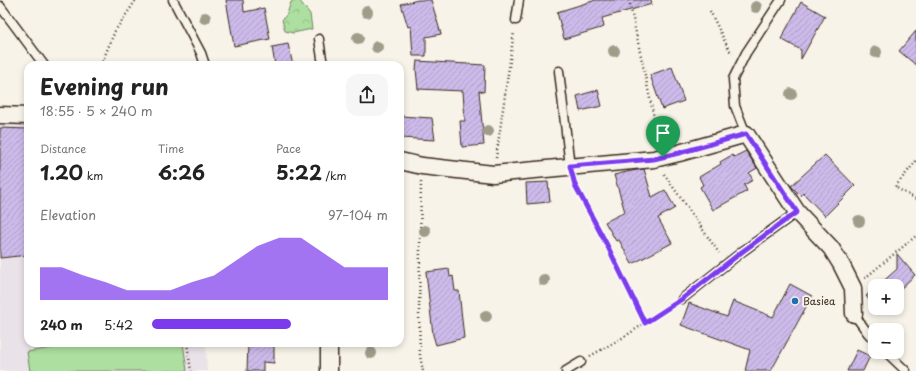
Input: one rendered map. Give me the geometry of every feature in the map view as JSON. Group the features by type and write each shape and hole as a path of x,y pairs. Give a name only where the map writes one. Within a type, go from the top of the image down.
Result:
{"street":[{"path":"0,115 24,116"},
{"path":"404,162 422,166 494,174 658,158 746,134 797,212 831,248 853,288 854,314"},
{"path":"329,347 329,371"}],"lane":[{"path":"173,0 201,53 204,61"},
{"path":"516,20 519,0"},
{"path":"746,134 735,106 733,79 746,53 781,0"},
{"path":"0,6 41,61"},
{"path":"319,39 322,61"},
{"path":"559,71 570,166"},
{"path":"682,299 726,264 797,212"},
{"path":"854,314 868,333"},
{"path":"893,359 906,371"},
{"path":"566,371 581,362"}],"path":[{"path":"103,61 115,31 136,0"},
{"path":"629,0 651,107 658,158 726,264"},
{"path":"710,11 729,50 742,61"},
{"path":"494,174 516,20"},
{"path":"916,161 896,187 916,200"},
{"path":"422,166 419,312 420,356 423,371"},
{"path":"570,166 575,185 607,245 645,323"},
{"path":"853,288 916,236"},
{"path":"581,362 682,299"},
{"path":"188,347 191,371"}],"shaded area":[{"path":"0,122 24,124 24,347 206,347 207,371 0,371"}],"green space":[{"path":"299,0 310,14 312,29 293,33 285,31 282,20 287,14 291,2"},
{"path":"58,347 184,347 187,371 30,371 27,352"}],"building":[{"path":"226,0 243,0 244,12 264,8 270,39 234,46"},
{"path":"418,0 431,0 441,34 426,37 426,56 413,56 411,26 408,27 401,4"},
{"path":"596,0 651,0 652,4 602,18 604,27 564,39 557,12"},
{"path":"801,2 825,16 801,59 801,50 781,39"},
{"path":"916,31 916,65 899,51"},
{"path":"288,44 292,61 274,61 272,47"},
{"path":"417,61 485,65 484,92 479,91 484,145 462,147 460,121 465,121 463,91 418,89 416,69"},
{"path":"672,67 684,101 662,109 650,75"},
{"path":"598,90 602,106 580,111 577,96"},
{"path":"404,116 432,118 435,140 404,138"},
{"path":"0,128 24,129 24,255 0,258"},
{"path":"746,151 757,168 749,173 753,180 744,185 747,191 713,210 700,187 703,185 699,177 721,164 720,162 732,155 734,157"},
{"path":"825,155 855,186 825,216 803,193 801,196 791,186"},
{"path":"644,169 652,197 665,190 675,208 658,218 672,243 632,264 619,240 616,241 605,222 625,212 614,175"},
{"path":"548,182 550,202 527,204 526,183"},
{"path":"897,254 915,275 904,285 904,279 886,279 897,269"},
{"path":"449,269 450,277 453,276 455,291 459,291 464,338 436,345 433,335 426,272"},
{"path":"790,284 812,296 771,371 745,371 750,350 681,325 689,303 727,317 733,301 773,317"},
{"path":"248,347 274,347 274,363 263,362 263,371 247,371"},
{"path":"857,350 868,355 869,359 863,371 847,371"}],"place":[{"name":"Basiea","path":"795,301"}],"route":[{"path":"746,134 797,212 743,251 682,299 645,323 607,245 575,185 570,166 663,157 746,134"}]}
